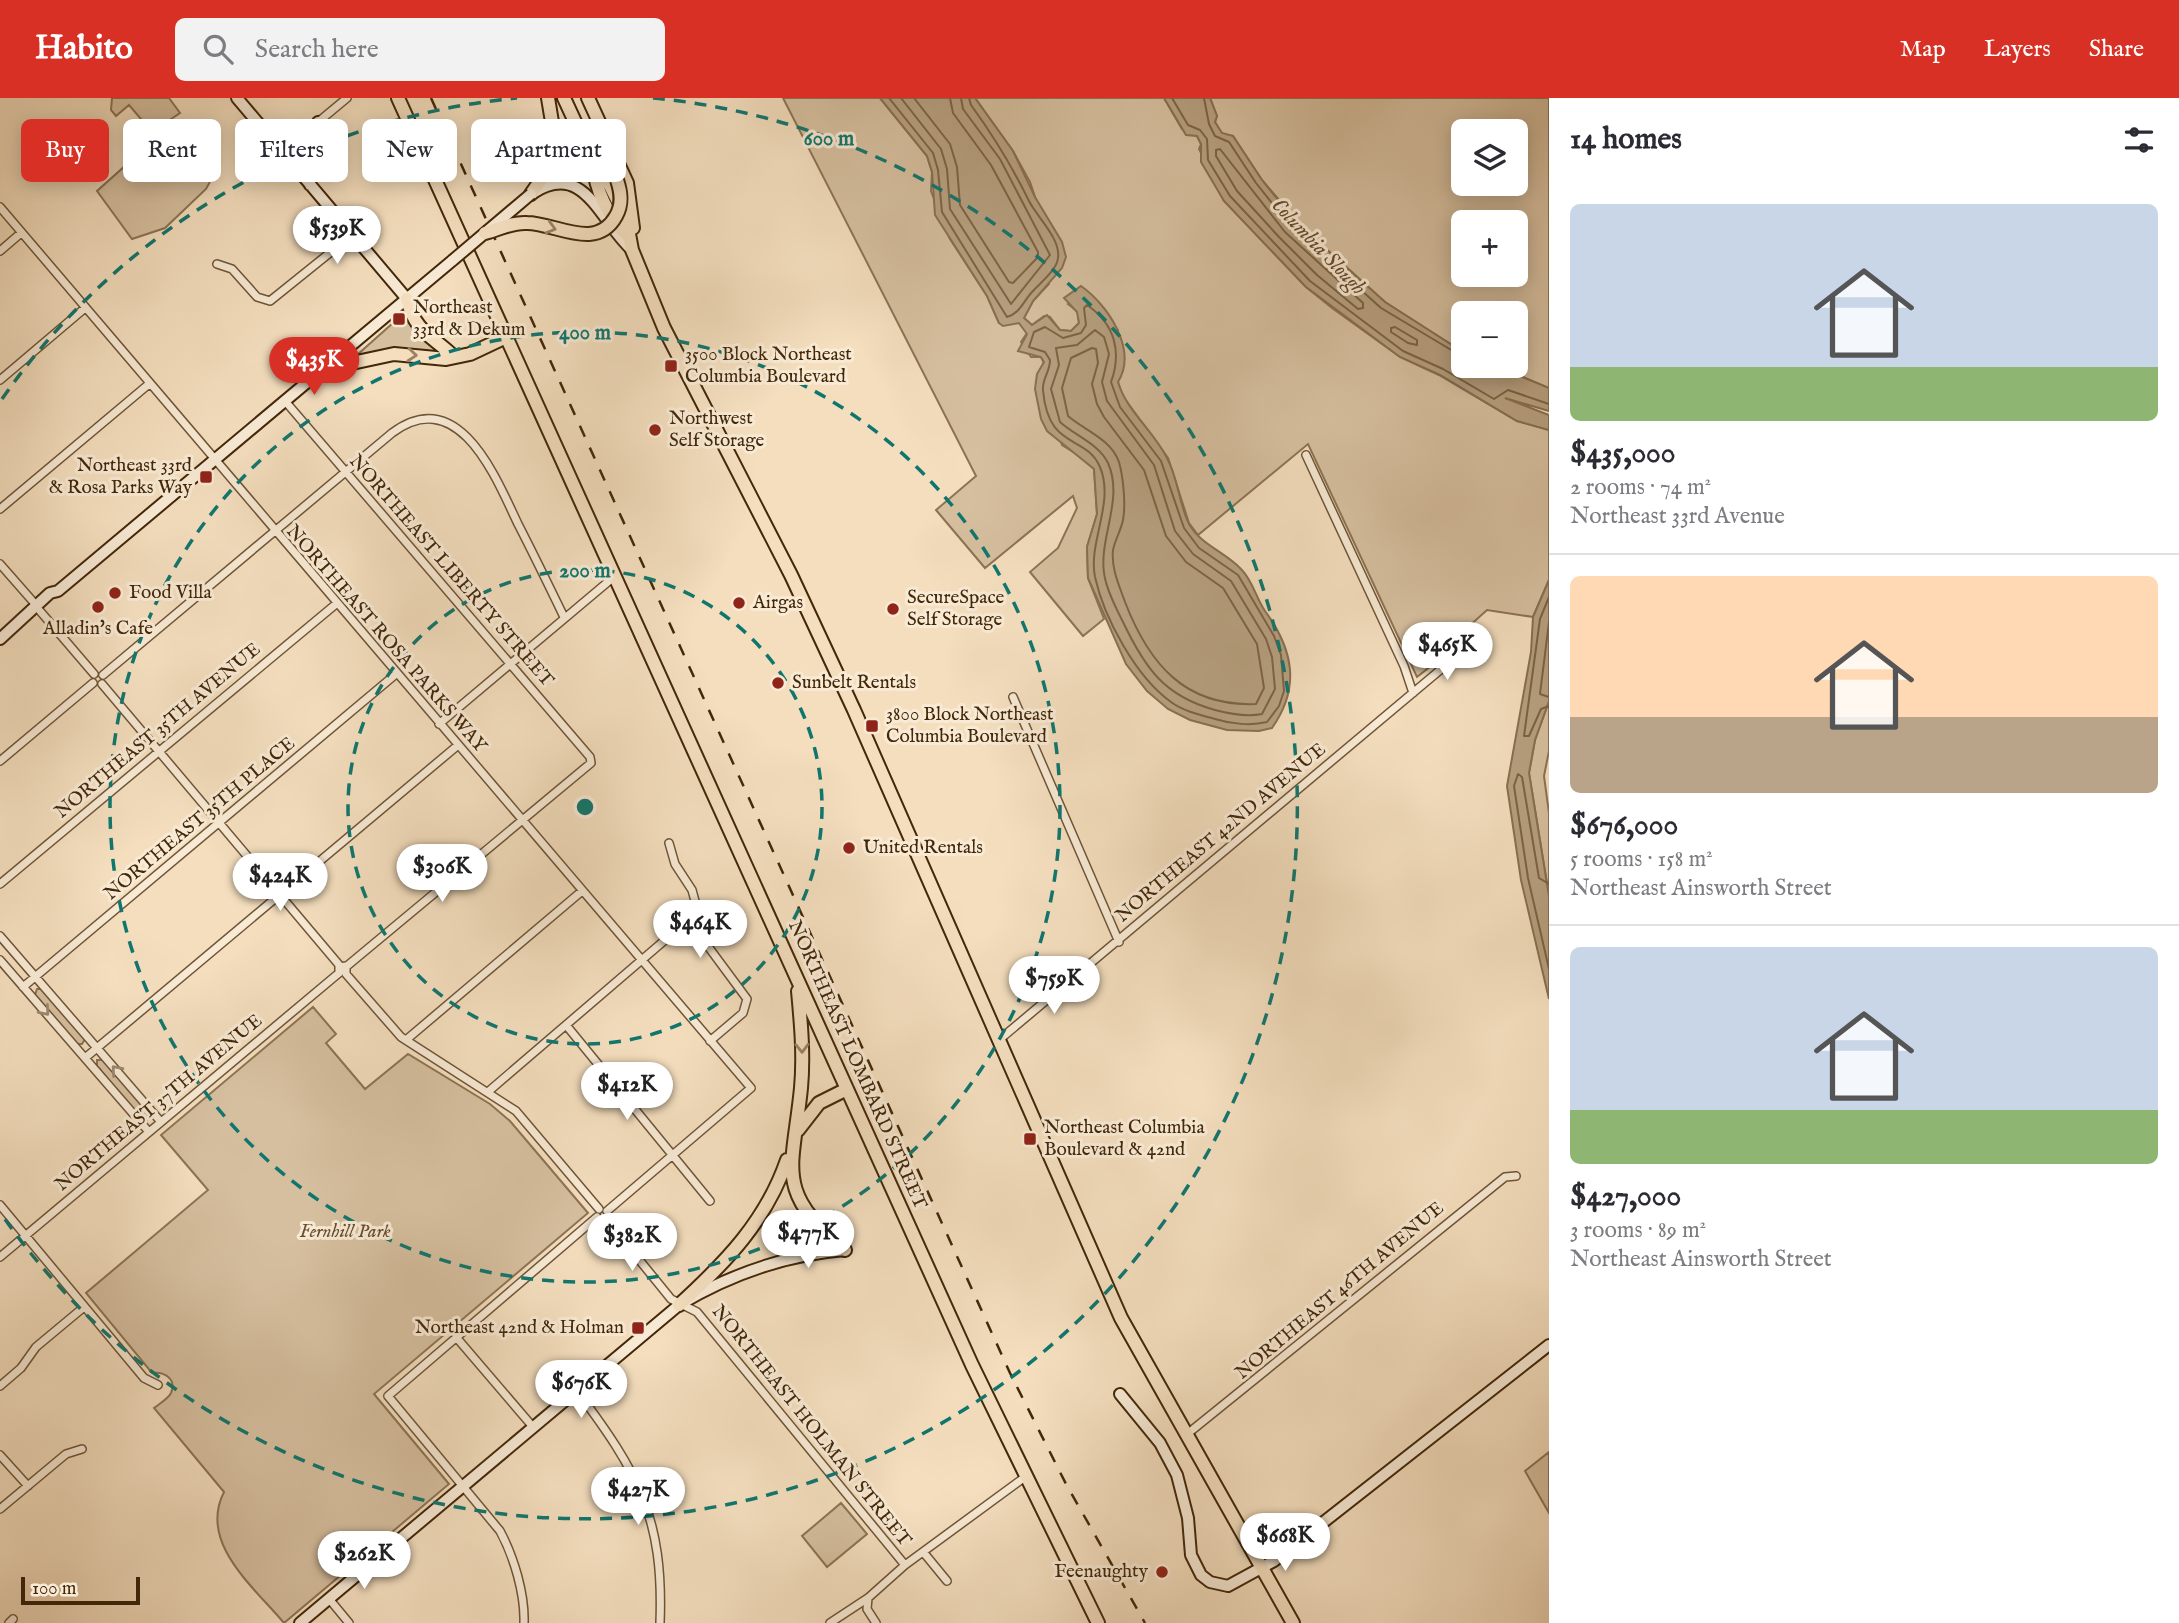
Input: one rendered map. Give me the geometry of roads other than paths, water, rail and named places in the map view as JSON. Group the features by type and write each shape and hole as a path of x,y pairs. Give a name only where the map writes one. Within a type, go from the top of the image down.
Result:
{"main road":[{"name":"NORTHEAST LOMBARD STREET","path":"398,98 847,1089 1025,1476 1098,1623"},
{"path":"531,194 550,167 556,139 548,98"},
{"path":"564,98 594,163 594,178 616,224 628,236 664,328 828,653 1115,1304 1293,1623"},
{"path":"485,233 525,222 577,234 592,234 607,227 616,216 621,200 617,180 579,98"},
{"path":"588,98 623,173 631,198 632,250"},
{"path":"407,299 410,314 417,323 436,344 453,356"},
{"path":"324,369 382,355 446,359 470,354 506,337"},
{"path":"797,979 802,1086 790,1170 799,1201 811,1219 845,1250"},
{"path":"679,1305 725,1262 754,1227 776,1187 799,1129 810,1111 819,1103 847,1089"}],"street":[{"path":"237,98 254,119"},
{"path":"322,119 347,98"},
{"path":"307,182 407,299"},
{"path":"0,639 38,608 50,593 58,591 531,194 559,183 572,184 583,191 610,228 632,250"},
{"name":"NORTHEAST ROSA PARKS WAY","path":"0,207 274,532 751,1088 673,1155"},
{"path":"0,251 21,233"},
{"path":"217,264 232,269 264,302 276,299 352,235"},
{"path":"0,380 85,308"},
{"path":"0,509 149,384"},
{"name":"NORTHEAST LIBERTY STREET","path":"285,401 590,757 591,763"},
{"path":"0,761 407,423 433,420 459,430 474,443 490,466 564,617"},
{"path":"1306,455 1413,692"},
{"name":"NORTHEAST HOLMAN STREET","path":"0,564 392,1029 489,1091 524,1119 679,1305 697,1312 905,1565"},
{"path":"439,724 615,576"},
{"name":"NORTHEAST 35TH AVENUE","path":"0,884 336,604"},
{"name":"NORTHEAST 42ND AVENUE","path":"999,1040 1464,650"},
{"name":"NORTHEAST 35TH PLACE","path":"23,987 396,674"},
{"path":"1013,697 1119,942"},
{"path":"85,1058 457,746"},
{"name":"NORTHEAST 37TH AVENUE","path":"0,1257 591,763"},
{"path":"669,843 675,864 692,890 707,945 747,999 743,1013 710,1041"},
{"path":"406,1040 582,891"},
{"path":"489,1091 685,924 699,920"},
{"path":"0,936 161,1122"},
{"path":"0,960 149,1132"},
{"path":"566,1025 710,1201"},
{"path":"524,1623 522,1598 506,1541 464,1486 388,1396 673,1155"},
{"name":"NORTHEAST 46TH AVENUE","path":"1186,1435 1358,1298 1456,1215 1505,1177 1516,1176"},
{"path":"0,1205 144,1378 158,1385"},
{"path":"300,1623 679,1305 701,1292 766,1264 794,1256 845,1250"},
{"path":"0,1386 21,1368 36,1347 84,1307"},
{"path":"456,1337 533,1427"},
{"path":"1120,1394 1160,1443 1177,1475 1188,1518 1191,1555 1197,1571 1210,1582 1228,1586 1262,1569 1352,1502 1549,1345"},
{"path":"577,1391 624,1454 648,1507 658,1555 660,1623"},
{"path":"0,1509 66,1454 82,1450"},
{"path":"0,1455 27,1486"},
{"path":"830,1623 868,1598 905,1565 1005,1488 1025,1476"},
{"path":"924,1553 947,1581"},
{"path":"868,1598 867,1609 876,1623"},
{"path":"330,1600 349,1623"}],"water":[{"path":"880,98 975,98 1013,151 1035,197 1062,242 1066,257 1062,268 1033,301 1024,318 1032,325 1047,315 1060,330 1071,331 1079,323 1077,312 1064,298 1081,286 1110,316 1122,343 1123,369 1118,382 1122,393 1167,458 1189,524 1200,538 1235,563 1245,574 1282,640 1290,668 1290,683 1281,713 1272,728 1259,731 1227,730 1190,720 1168,709 1147,691 1126,664 1088,578 1087,547 1097,514 1094,469 1047,431 1041,419 1035,389 1037,374 1044,362 1041,357 1018,351 1027,334 1019,323 1003,326 999,323 987,296 935,215 932,172 927,156"},
{"name":"Columbia Slough","path":"1164,98 1210,98 1217,116 1215,122 1222,133 1233,136 1262,180 1296,222 1385,302 1451,344 1451,378 1525,378 1549,388 1549,411 1505,398 1549,415 1549,430 1517,421 1440,375 1400,357 1306,287 1224,201 1201,162 1201,144 1197,136 1186,135"},
{"path":"1549,580 1549,701 1535,740 1529,773 1549,896 1549,999 1521,880 1507,786 1531,652 1533,617"}],"railway":[{"path":"431,98 1010,1373 1066,1484 1145,1623"}],"place":[{"name":"Northeast 33rd & Dekum","path":"399,319"},
{"name":"3500 Block Northeast Columbia Boulevard","path":"671,366"},
{"name":"Northwest Self Storage","path":"655,430"},
{"name":"Northeast 33rd & Rosa Parks Way","path":"206,477"},
{"name":"Food Villa","path":"115,593"},
{"name":"Airgas","path":"739,603"},
{"name":"Alladin's Cafe","path":"98,607"},
{"name":"SecureSpace Self Storage","path":"893,609"},
{"name":"Sunbelt Rentals","path":"778,683"},
{"name":"3800 Block Northeast Columbia Boulevard","path":"872,726"},
{"name":"United Rentals","path":"849,848"},
{"name":"Northeast Columbia Boulevard & 42nd","path":"1030,1139"},
{"name":"Northeast 42nd & Holman","path":"638,1328"},
{"name":"Feenaughty","path":"1162,1572"}],"park label":[{"name":"Fernhill Park","path":"345,1232"}]}
